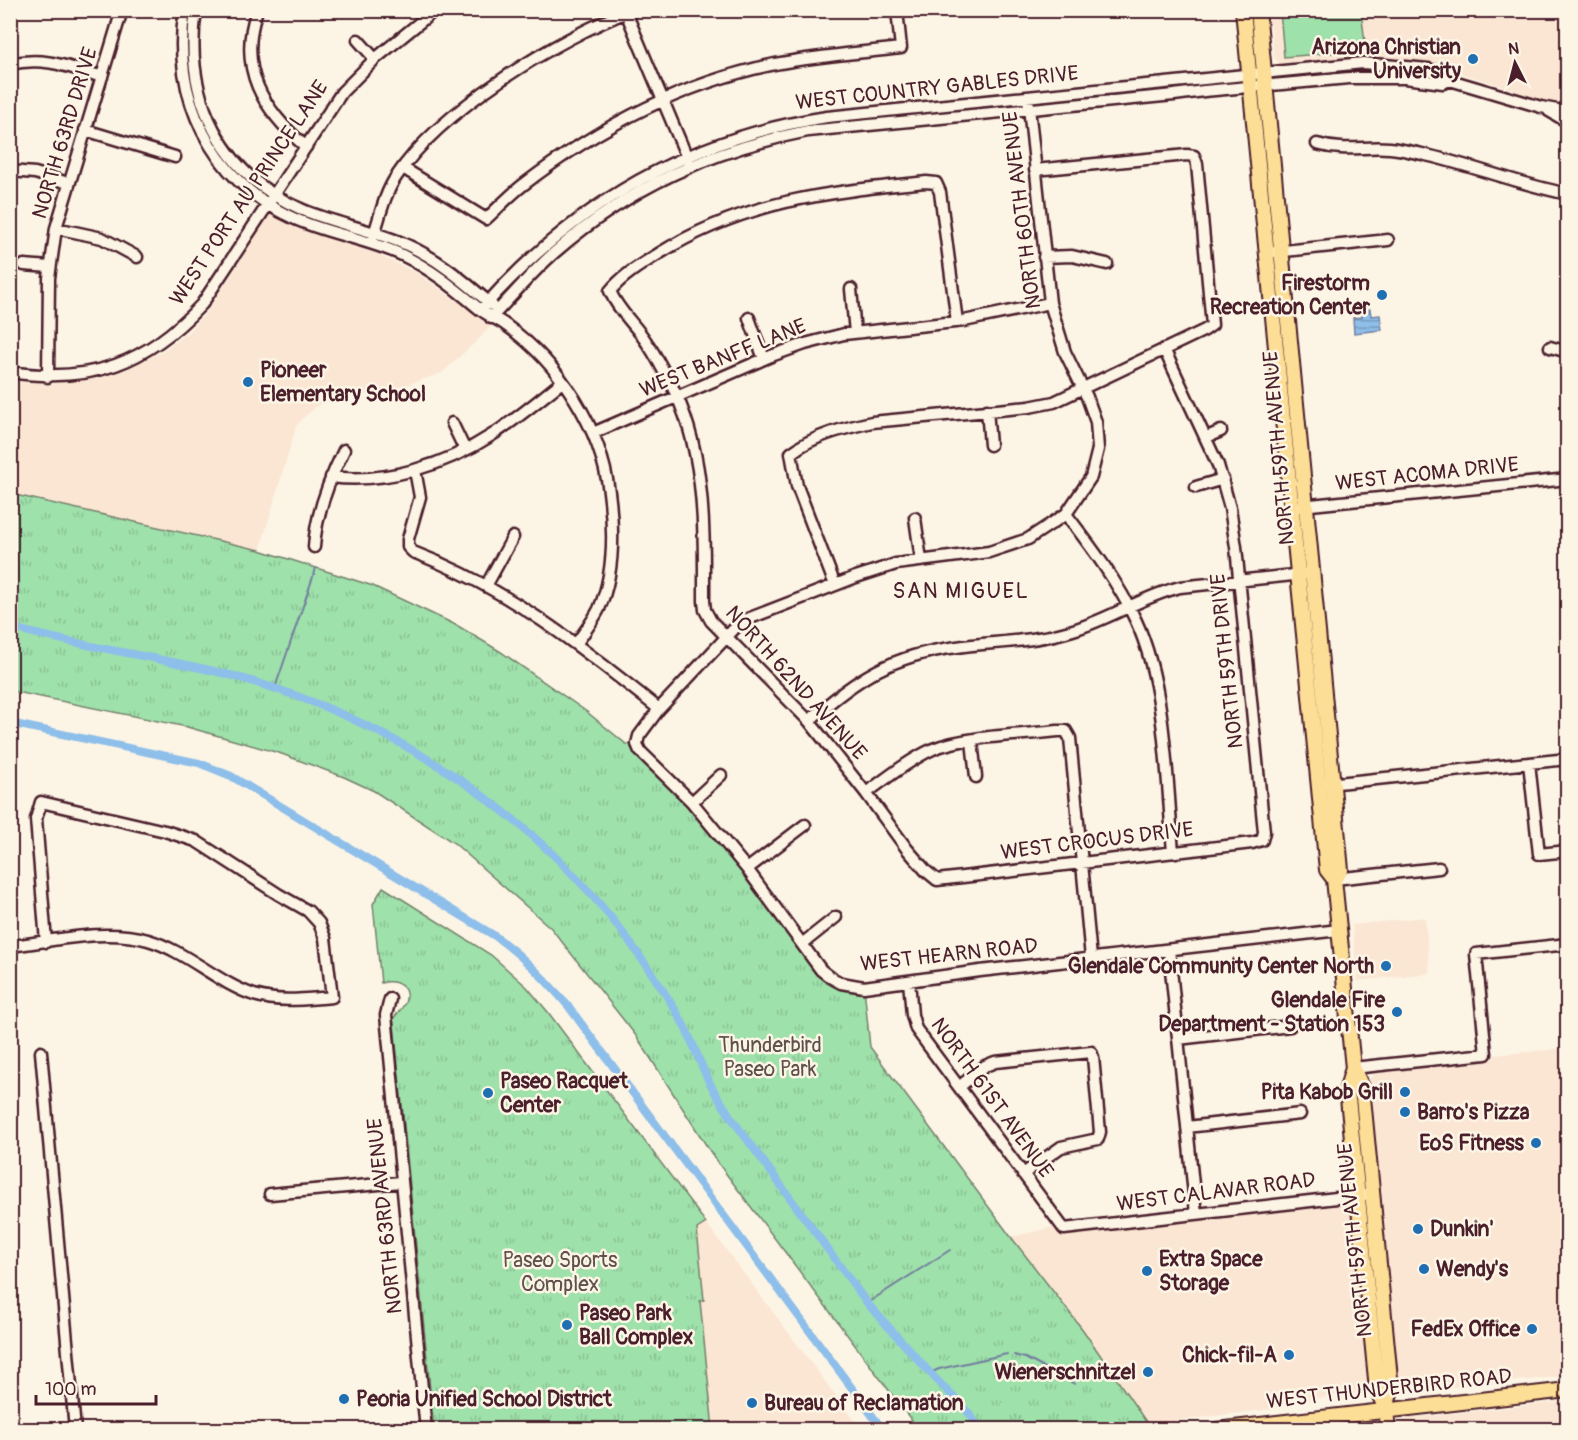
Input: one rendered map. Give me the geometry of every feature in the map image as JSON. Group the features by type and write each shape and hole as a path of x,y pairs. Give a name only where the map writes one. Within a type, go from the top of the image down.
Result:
{"main road":[{"name":"NORTH 59TH AVENUE","path":"1243,10 1291,507 1305,574 1333,783 1341,870 1334,879"},
{"name":"NORTH 59TH AVENUE","path":"1258,10 1306,506 1305,574 1318,784 1327,870 1334,879 1353,1068 1347,1088 1383,1305 1391,1389 1386,1410"},
{"name":"NORTH 59TH AVENUE","path":"1365,1195 1365,1271 1377,1389 1386,1410 1388,1430"},
{"path":"1365,1271 1372,1282 1375,1302 1383,1305"},
{"name":"WEST THUNDERBIRD ROAD","path":"1216,1430 1568,1390"}],"street":[{"name":"NORTH 63RD DRIVE","path":"48,376 50,267 56,228 122,10"},
{"path":"185,10 182,60 185,84 194,115 220,162 245,188 309,218 422,253 453,273 485,306 538,354 570,392 593,433 608,483 612,519 609,568 602,601 593,620 577,643"},
{"path":"196,10 194,61 197,85 206,112 219,138 233,158 271,200"},
{"path":"257,10 249,44 252,72 261,96 272,112 285,129 306,147"},
{"name":"WEST PORT AU PRINCE LANE","path":"10,372 48,376 106,369 138,356 175,331 202,304 342,92 375,59 435,10"},
{"path":"403,168 486,219 521,186 560,159 604,130 663,100 716,80 772,65 901,48 897,10"},
{"path":"373,237 387,194 403,168 432,137 483,93 567,41 628,11 688,161"},
{"path":"358,40 375,59"},
{"path":"10,64 39,60 102,77"},
{"name":"WEST COUNTRY GABLES DRIVE","path":"485,306 538,252 567,227 625,187 688,161 808,131 1029,103 1250,81 1368,77 1405,78 1443,83 1450,80 1541,107 1568,112"},
{"name":"NORTH 60TH AVENUE","path":"1029,103 1050,303 1065,352 1096,422 1098,449 1091,477 1066,514"},
{"name":"WEST COUNTRY GABLES DRIVE","path":"1541,107 1568,122"},
{"path":"85,130 175,158"},
{"path":"1317,144 1353,150 1390,148 1423,154 1516,182 1568,194"},
{"path":"835,585 797,486 792,453 800,446 856,426 1040,406 1054,402 1212,325 1197,164 1194,156 1035,170"},
{"name":"WEST COUNTRY GABLES DRIVE","path":"494,314 540,266 589,224 688,161"},
{"path":"10,171 35,173 68,183"},
{"name":"NORTH 62ND AVENUE","path":"937,880 907,849 809,721 711,621 705,610 702,495 688,426 677,397 647,343 614,302 610,291 635,269 669,247 699,231 751,210 815,195 926,182 936,183 940,192 957,322"},
{"path":"56,228 102,238 137,257"},
{"path":"1267,253 1388,240"},
{"path":"1044,257 1072,255 1107,264"},
{"path":"24,266 50,267"},
{"path":"851,289 855,333"},
{"name":"WEST BANFF LANE","path":"593,433 764,359 805,344 855,333 957,322 1050,303"},
{"path":"749,318 764,359"},
{"path":"1550,347 1568,352"},
{"name":"NORTH 59TH DRIVE","path":"1164,350 1207,437 1223,479 1232,518 1264,832 1262,840"},
{"path":"331,477 368,478 415,470 448,459 509,423 562,382"},
{"path":"987,410 990,445"},
{"path":"452,423 465,450"},
{"path":"1207,437 1221,431"},
{"path":"314,547 316,526 331,477 344,450"},
{"path":"415,470 420,497 408,539 408,547 413,552 486,586 577,643 659,709 734,629 755,615 896,564 965,556 1011,546 1042,531 1066,514 1106,566 1129,607 1146,645 1156,688 1164,742 1173,852"},
{"path":"1196,487 1223,479"},
{"name":"WEST ACOMA DRIVE","path":"1291,507 1568,479"},
{"path":"915,518 921,560"},
{"path":"486,586 513,537"},
{"path":"809,721 835,697 861,678 906,658 939,650 1065,633 1101,620 1160,593 1180,587 1305,574"},
{"name":"WEST HEARN ROAD","path":"659,709 639,736 637,744 640,751 693,802 747,869 821,970 841,983 864,987 1339,930"},
{"path":"866,793 926,753 946,745 1066,731 1070,738 1092,958"},
{"path":"972,741 976,777"},
{"path":"1318,784 1568,759"},
{"path":"1528,763 1539,854 1568,851"},
{"path":"693,802 721,775"},
{"path":"10,946 46,942 106,935 145,940 162,945 255,995 283,1000 332,997 325,938 319,923 308,911 196,841 165,831 41,802 36,819 46,942"},
{"path":"747,869 805,825"},
{"name":"WEST CROCUS DRIVE","path":"937,880 1262,840"},
{"path":"1334,879 1439,868"},
{"path":"802,944 836,917"},
{"path":"1353,1068 1486,1054 1476,954 1568,944"},
{"path":"1169,950 1196,1214"},
{"name":"NORTH 61ST AVENUE","path":"909,981 912,1015 916,1029 1064,1229"},
{"name":"NORTH 63RD AVENUE","path":"390,999 386,1015 426,1430"},
{"path":"1178,1039 1290,1026"},
{"path":"41,1052 75,1430"},
{"path":"959,1087 985,1066 995,1062 1091,1052 1094,1057 1100,1132 1098,1139 1061,1147 1023,1174"},
{"path":"1187,1127 1300,1114"},
{"path":"270,1194 401,1182"},
{"name":"WEST CALAVAR ROAD","path":"1064,1229 1365,1195"}],"shaded area":[{"name":"Arizona Christian University","path":"1265,11 1567,11 1567,108 1550,105 1514,90 1444,68 1419,63 1363,58 1280,65 1274,57 1271,27"},
{"name":"Pioneer Elementary School","path":"272,214 378,251 381,256 417,273 466,305 477,315 493,323 442,373 386,392 323,401 303,418 296,427 260,550 11,494 10,381 52,384 100,378 120,372 160,353 187,333 210,308 267,218"},
{"path":"1425,917 1430,973 1358,981 1352,925"},
{"path":"1567,1048 1567,1376 1403,1392 1397,1383 1369,1079 1376,1073 1488,1061 1494,1058 1494,1055"},
{"path":"1344,1205 1351,1213 1368,1382 1368,1387 1364,1392 1290,1401 1274,1409 1148,1424 1083,1330 1011,1237 1053,1227 1060,1234 1065,1235"},
{"path":"706,1223 861,1429 713,1429 700,1300 704,1300 697,1229"},
{"path":"1567,1401 1567,1429 1402,1429 1403,1421 1408,1418"}],"green space":[{"path":"1280,11 1361,11 1366,50 1284,57"},
{"name":"Thunderbird Paseo Park","path":"11,494 260,550 373,586 458,626 501,652 587,712 626,744 637,744 692,802 821,970 864,987 870,1047 1083,1330 1151,1429 918,1429 715,1159 637,1037 551,928 454,843 374,791 344,777 279,753 187,727 11,691"},
{"name":"Paseo Sports Complex","path":"383,887 491,955 527,987 706,1223 697,1229 704,1300 700,1301 713,1429 434,1429 393,1019 405,1003 406,992 396,983 381,983 373,904"}],"water":[{"path":"1370,309 1371,316 1380,315 1382,330 1354,333 1353,318 1362,317 1362,310"}],"waterway":[{"path":"275,688 316,568"},
{"path":"10,627 226,674 285,692 342,714 397,742 450,773 501,809 547,849 590,893 629,941 680,1018 708,1080 730,1116 867,1303 968,1412 981,1430"},
{"path":"10,723 199,763 231,776 495,936 516,952 569,1007 883,1430"},
{"path":"867,1303 950,1250"},
{"path":"930,1373 1007,1354"},
{"path":"1014,1355 1025,1358 1075,1384"}],"place":[{"name":"Arizona Christian University","path":"1473,59"},
{"name":"Firestorm Recreation Center","path":"1382,295"},
{"name":"Pioneer Elementary School","path":"248,382"},
{"name":"Glendale Community Center North","path":"1386,966"},
{"name":"Glendale Fire Department - Station 153","path":"1397,1012"},
{"name":"Pita Kabob Grill","path":"1405,1092"},
{"name":"Paseo Racquet Center","path":"488,1093"},
{"name":"Barro's Pizza","path":"1405,1112"},
{"name":"EoS Fitness","path":"1536,1143"},
{"name":"Dunkin'","path":"1418,1229"},
{"name":"Wendy's","path":"1424,1269"},
{"name":"Extra Space Storage","path":"1147,1271"},
{"name":"Paseo Park Ball Complex","path":"567,1325"},
{"name":"FedEx Office","path":"1532,1329"},
{"name":"Chick-fil-A","path":"1289,1355"},
{"name":"Wienerschnitzel","path":"1148,1372"},
{"name":"Peoria Unified School District","path":"344,1399"},
{"name":"Bureau of Reclamation","path":"752,1403"}],"district":[{"name":"SAN MIGUEL","path":"961,591"}]}
